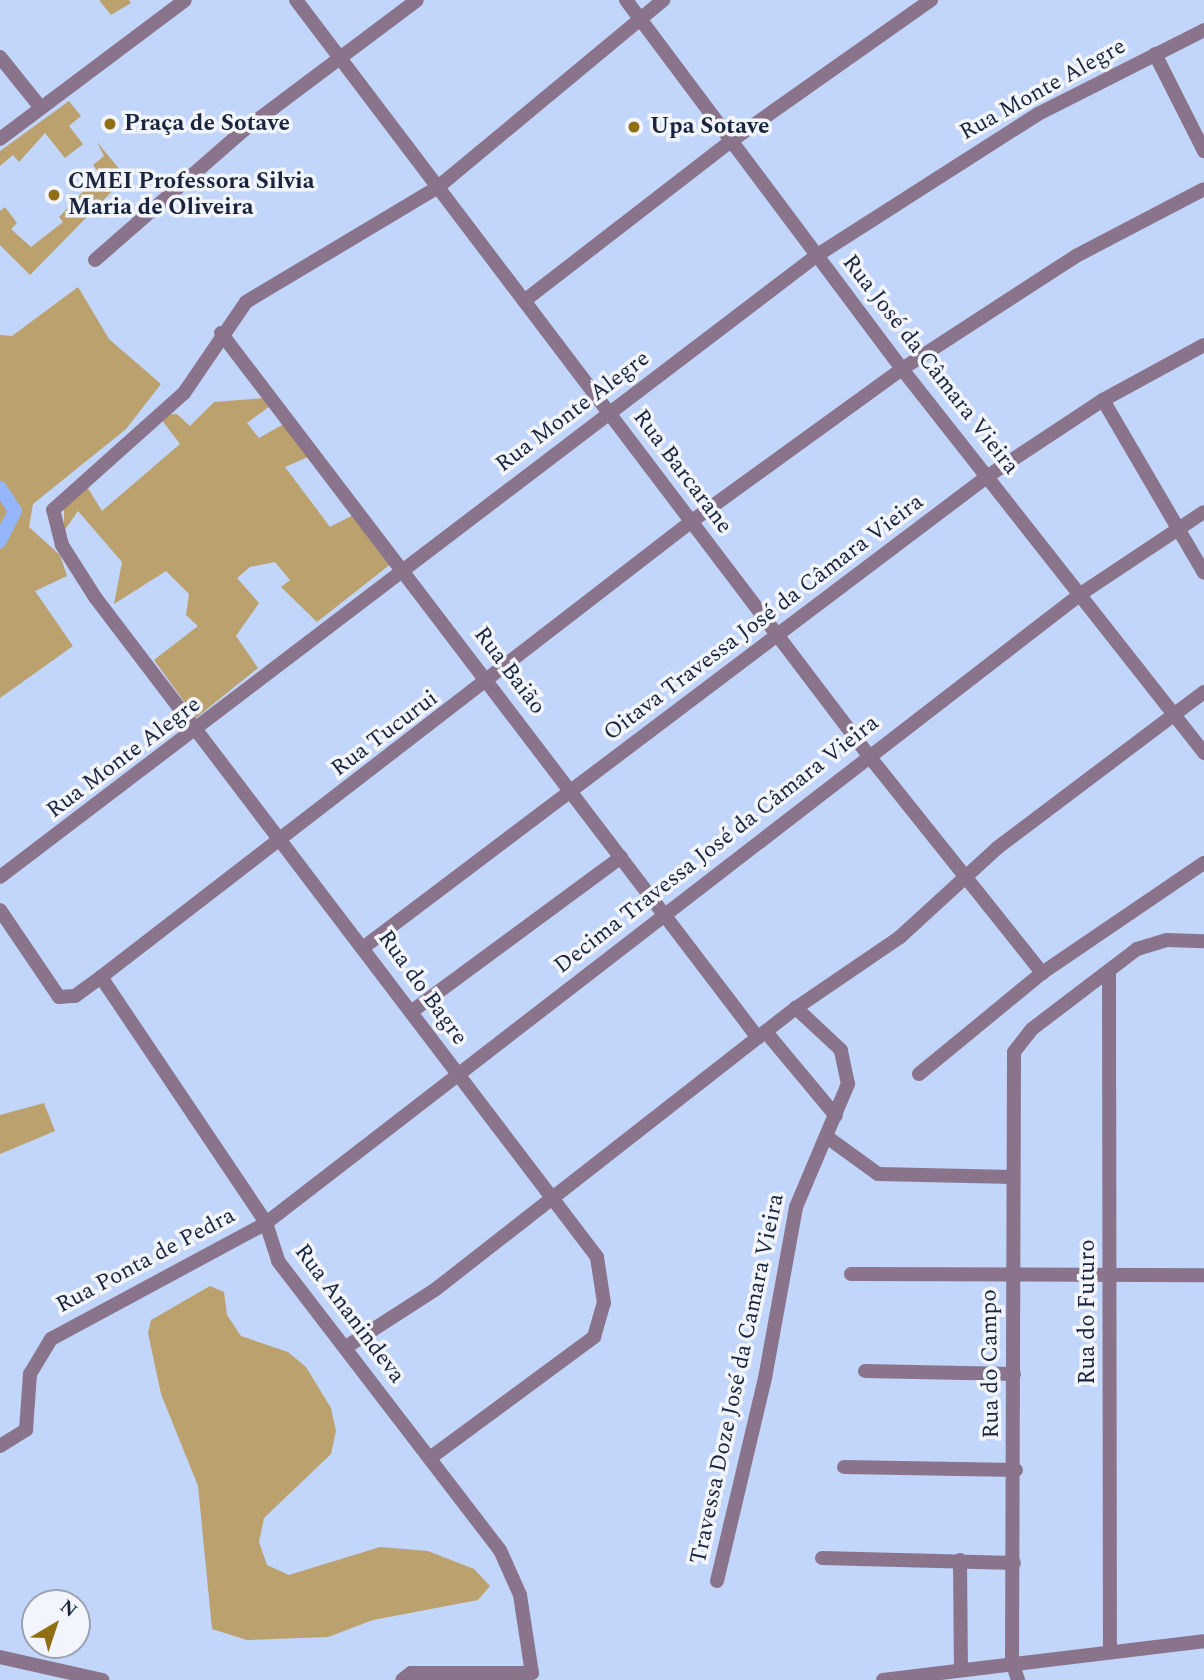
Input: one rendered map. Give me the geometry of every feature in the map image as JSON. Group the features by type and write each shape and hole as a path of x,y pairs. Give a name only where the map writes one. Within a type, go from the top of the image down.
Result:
{"street":[{"path":"0,139 185,0"},
{"name":"Rua Barcarane","path":"296,0 869,756 1042,973"},
{"path":"95,260 192,173 417,0"},
{"name":"Rua José da Câmara Vieira","path":"626,0 902,369 1082,593 1204,753"},
{"path":"221,333 246,302 438,187 663,0"},
{"path":"524,301 731,141 932,0"},
{"name":"Rua Monte Alegre","path":"0,877 199,732 404,568 816,256 1038,114 1204,30"},
{"path":"1156,54 1204,151"},
{"path":"0,57 41,108"},
{"name":"Rua Tucurui","path":"101,977 489,683 692,522 902,369 1076,256 1204,189"},
{"name":"Rua do Bagre","path":"221,333 184,393 53,510 52,526 73,565 364,947 458,1076 555,1196 597,1257 604,1303 594,1337 430,1458"},
{"name":"Rua Baião","path":"221,333 404,568 665,915 762,1035 836,1116"},
{"name":"Oitava Travessa José da Câmara Vieira","path":"364,947 780,638 988,477 1103,400 1204,345"},
{"path":"1103,400 1182,530 1204,573"},
{"name":"Decima Travessa José da Câmara Vieira","path":"266,1223 1082,593 1182,530 1204,512"},
{"path":"346,1347 436,1289 796,1008 900,937 966,879 1204,692"},
{"path":"411,1012 621,857"},
{"path":"919,1074 1042,973 1204,863"},
{"path":"0,910 59,997 75,996 101,977"},
{"path":"1109,971 1151,942 1204,941"},
{"name":"Rua do Campo","path":"1018,1680 1012,1662 1016,1470 1012,1275 1014,1052 1032,1029 1109,971"},
{"name":"Rua do Futuro","path":"1109,971 1110,1652"},
{"name":"Rua Ananindeva","path":"101,977 266,1223 278,1261 430,1458 511,1572 528,1626 532,1673 483,1679"},
{"name":"Travessa Doze José da Camara Vieira","path":"717,1581 765,1378 788,1238 807,1174 836,1116 848,1066 841,1050 796,1008"},
{"path":"827,1137 878,1174 1013,1177"},
{"name":"Rua Ponta de Pedra","path":"0,1446 26,1430 30,1374 51,1339 266,1223"},
{"path":"850,1274 1204,1275"},
{"path":"865,1371 1014,1374"},
{"path":"844,1467 1016,1470"},
{"path":"822,1558 1014,1563"},
{"path":"960,1560 961,1670"},
{"path":"883,1680 1012,1662 1204,1641"},
{"path":"0,1657 75,1677 102,1680"},
{"path":"402,1680 422,1673 483,1679"}],"shaded area":[{"path":"99,0 129,0 131,3 111,15"},
{"path":"69,101 81,116 69,126 83,144 65,158 45,133 19,162 13,155 0,166 0,151"},
{"path":"97,142 126,177 30,275 0,245 0,211 5,207 17,223 11,229 31,247 63,222 59,217 100,174 93,165 104,156"},
{"path":"78,287 109,339 161,384 126,429 33,504 29,527 60,555 67,576 35,591 73,646 0,698 0,335 12,336"},
{"path":"264,398 270,406 247,423 259,438 289,421 308,457 285,467 330,527 355,514 392,563 317,622 281,587 290,580 275,562 250,567 237,578 259,603 236,636 258,668 196,718 154,660 198,626 186,615 189,594 166,571 114,604 122,562 78,511 64,531 64,507 86,485 102,511 180,444 158,415 177,414 190,426 214,402"},
{"path":"44,1103 55,1131 0,1154 0,1115"},
{"path":"210,1286 224,1292 227,1315 241,1336 288,1352 306,1367 331,1408 336,1431 331,1454 264,1518 259,1542 267,1565 289,1575 380,1547 428,1551 474,1569 490,1586 478,1600 373,1620 328,1637 247,1640 212,1629 198,1486 161,1394 148,1333 151,1320"}],"waterway":[{"path":"0,488 15,511 0,541"}],"place":[{"name":"Praça de Sotave","path":"110,124"},
{"name":"Upa Sotave","path":"634,127"},
{"name":"CMEI Professora Silvia Maria de Oliveira","path":"54,195"}]}
